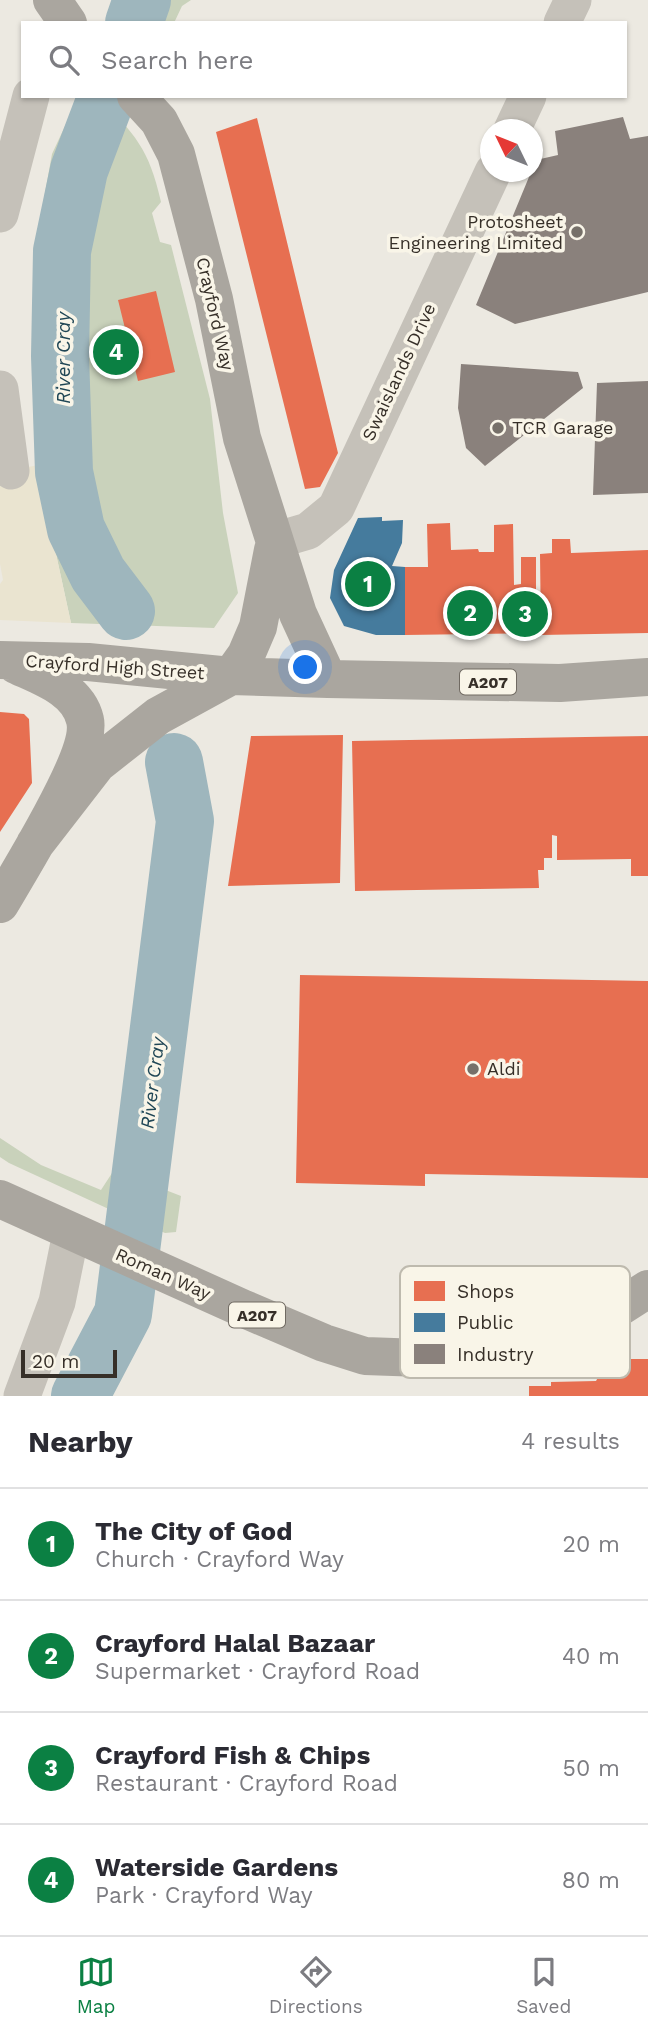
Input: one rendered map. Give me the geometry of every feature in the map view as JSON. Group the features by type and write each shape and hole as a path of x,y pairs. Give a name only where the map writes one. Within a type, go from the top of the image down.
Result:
{"main road":[{"name":"Crayford Way","path":"148,109 176,154 214,299 242,438 298,614 328,679"},
{"name":"Crayford Way","path":"231,676 246,655 258,627 274,541"},
{"name":"Crayford High Street","path":"2,660 88,662 231,676"},
{"path":"0,904 35,844 80,753 85,720 76,702 57,684 2,660"},
{"name":"A207","path":"231,676 560,683 648,677"},
{"path":"35,844 97,764 158,716 231,676"},
{"name":"Roman Way","path":"0,1199 80,1237 312,1338 365,1356 400,1357"},
{"name":"Roman Way","path":"630,1300 648,1289"}],"street":[{"path":"563,21 573,0"},
{"path":"0,214 30,98"},
{"path":"517,119 527,98"},
{"name":"Swaislands Drive","path":"274,541 308,531 336,508 488,182"},
{"path":"0,389 11,471"},
{"path":"22,1396 80,1237"}],"green space":[{"path":"123,0 191,0 182,6 175,21 125,21"},
{"path":"78,98 100,98 131,132 151,168 161,202 152,213 160,242 171,245 210,399 223,513 238,593 214,628 71,623 38,471 33,266 38,236 43,236 47,217 41,215 52,154"},
{"path":"0,1138 41,1165 101,1190 114,1170 181,1196 176,1232 165,1233 9,1163 0,1157"}],"shaded area":[{"path":"38,465 71,623 0,620 0,584 3,580 0,564 0,473"}],"building: Shops":[{"path":"257,118 338,453 320,487 305,489 216,132"},
{"path":"156,291 175,372 138,381 118,300"},
{"path":"450,523 451,550 478,549 479,552 494,552 494,525 513,524 514,585 521,584 521,557 536,557 536,633 405,635 405,567 428,567 427,524"},
{"path":"552,539 570,539 571,553 648,550 648,633 541,635 540,554 552,553"},
{"path":"0,712 24,714 29,719 32,783 0,832"},
{"path":"343,735 340,883 228,886 251,736"},
{"path":"648,736 648,876 631,876 631,859 557,860 557,836 552,835 552,858 544,858 544,870 538,870 539,888 355,891 352,741"},
{"name":"Aldi","path":"300,975 648,981 648,1178 425,1174 425,1186 296,1183"},
{"path":"630,1359 648,1359 648,1396 529,1396 529,1386 551,1386 551,1382 596,1381 598,1378 630,1378"}],"building: Public":[{"path":"382,517 382,521 403,520 402,543 392,566 405,567 405,635 376,635 344,626 330,598 334,570 358,518"}],"building: Industry":[{"name":"Protosheet Engineering Limited","path":"623,117 630,139 648,136 648,292 515,324 476,305 527,182 543,182 543,158 558,155 555,131"},
{"name":"TCR Garage","path":"461,364 578,372 583,388 485,466 466,448 458,408"},
{"path":"648,381 648,493 593,495 597,383"}],"waterway":[{"name":"River Cray","path":"135,21 142,0"},
{"name":"River Cray","path":"106,98 79,170 62,251 60,356 64,472 76,529 98,574 126,611"},
{"name":"River Cray","path":"80,1396 123,1314 185,821 174,762"}],"place":[{"name":"Protosheet Engineering Limited","path":"577,232"},
{"name":"Waterside Gardens","path":"116,352"},
{"name":"TCR Garage","path":"498,428"},
{"name":"The City of God","path":"368,584"},
{"name":"Crayford Halal Bazaar","path":"470,613"},
{"name":"Crayford Fish & Chips","path":"525,614"},
{"name":"Aldi","path":"473,1069"}]}
